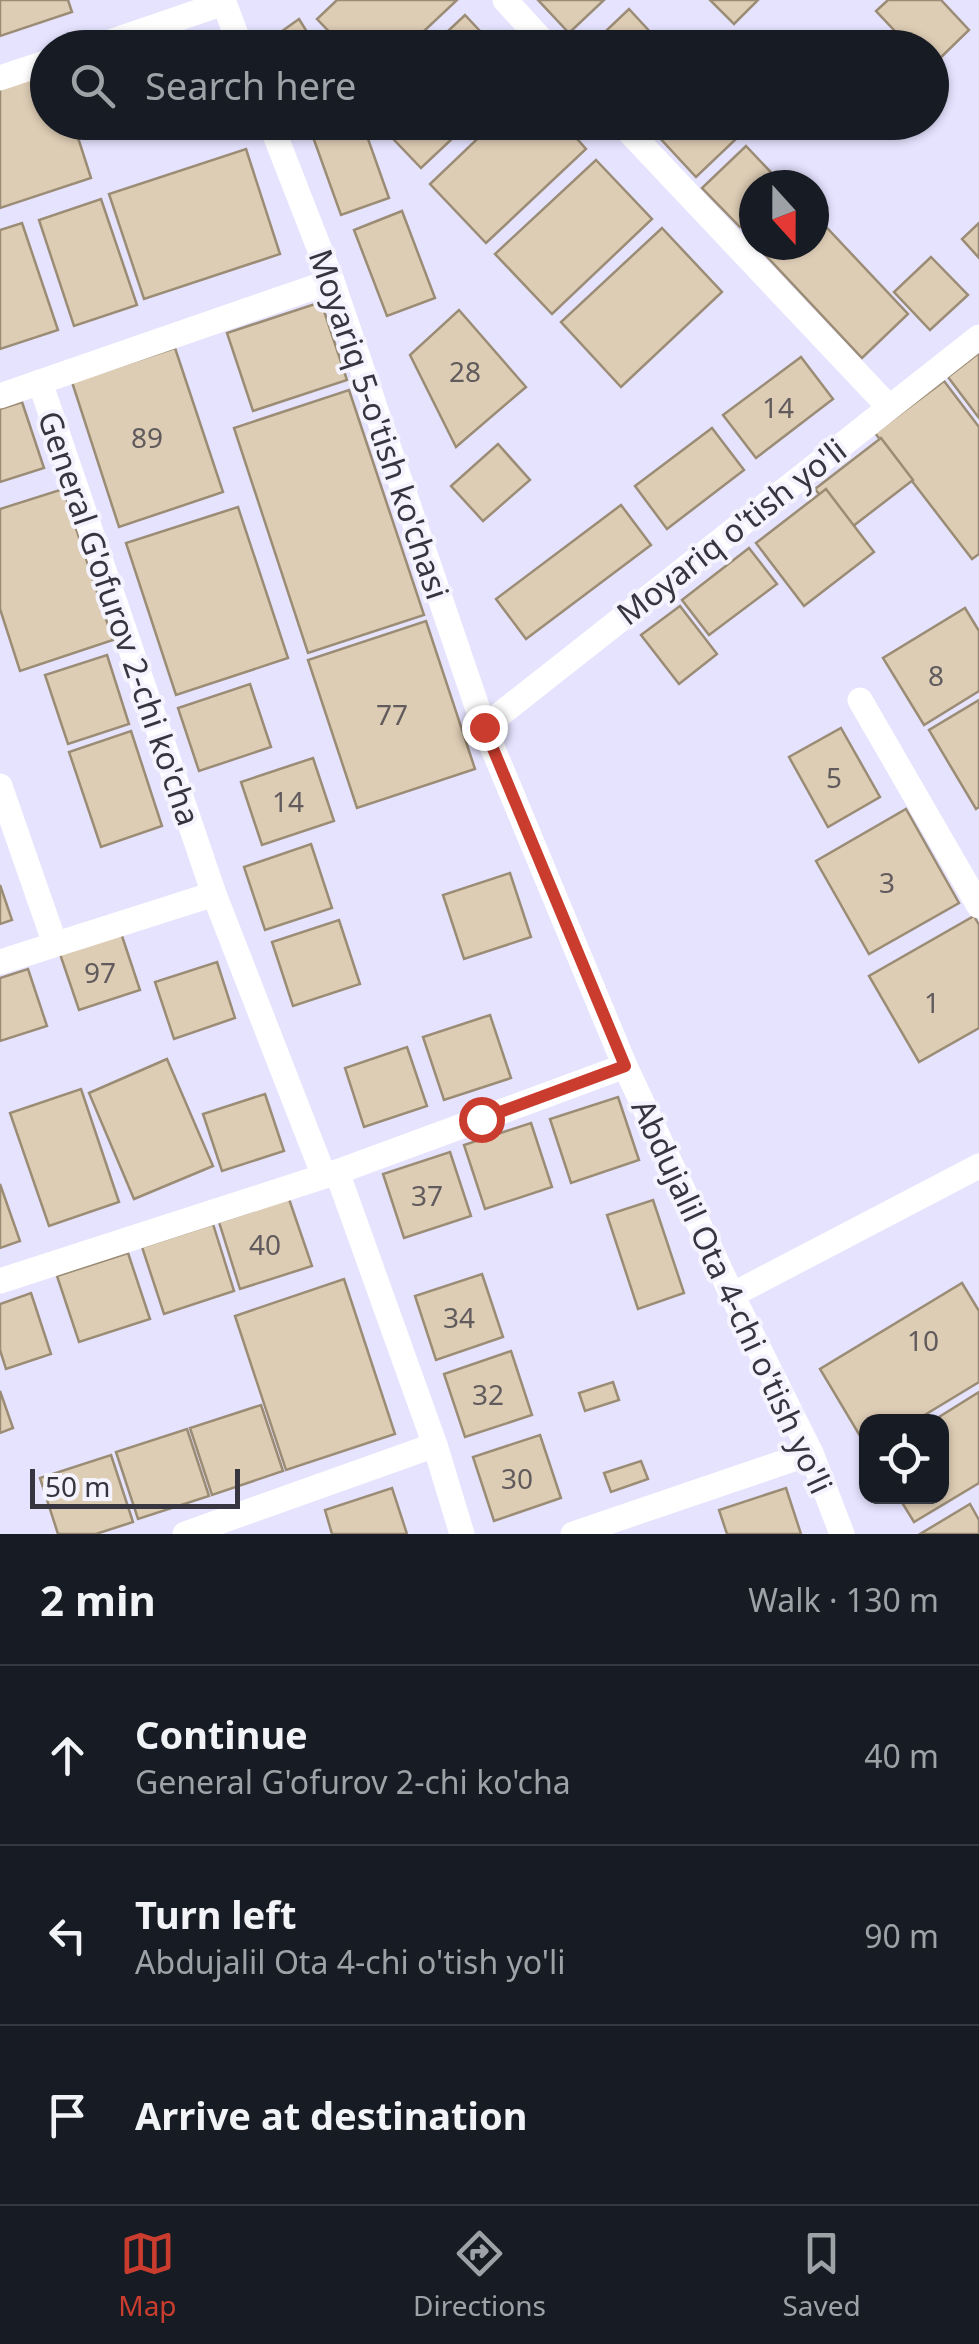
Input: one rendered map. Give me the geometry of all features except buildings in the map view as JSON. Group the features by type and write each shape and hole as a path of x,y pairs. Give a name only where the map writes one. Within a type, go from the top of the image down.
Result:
{"street":[{"path":"504,0 533,30"},
{"path":"144,30 224,2 234,30"},
{"path":"0,78 30,68"},
{"name":"Moyariq 5-o'tish ko'chasi","path":"277,140 332,281 484,727"},
{"path":"637,140 888,406"},
{"path":"40,382 332,281"},
{"name":"Moyariq o'tish yo'li","path":"484,727 979,337"},
{"name":"General G'ofurov 2-chi ko'cha","path":"0,396 40,382 214,894 331,1174 434,1444 462,1534"},
{"path":"860,700 979,906"},
{"name":"Abdujalil Ota 4-chi o'tish yo'li","path":"484,727 625,1066 811,1453 842,1534"},
{"path":"0,786 55,944"},
{"path":"0,962 214,894"},
{"path":"0,1281 331,1174 625,1066"},
{"path":"732,1295 979,1166"},
{"path":"185,1534 434,1444"},
{"path":"573,1534 811,1453"}],"route":[{"path":"481,1119 625,1066 484,727"}]}
